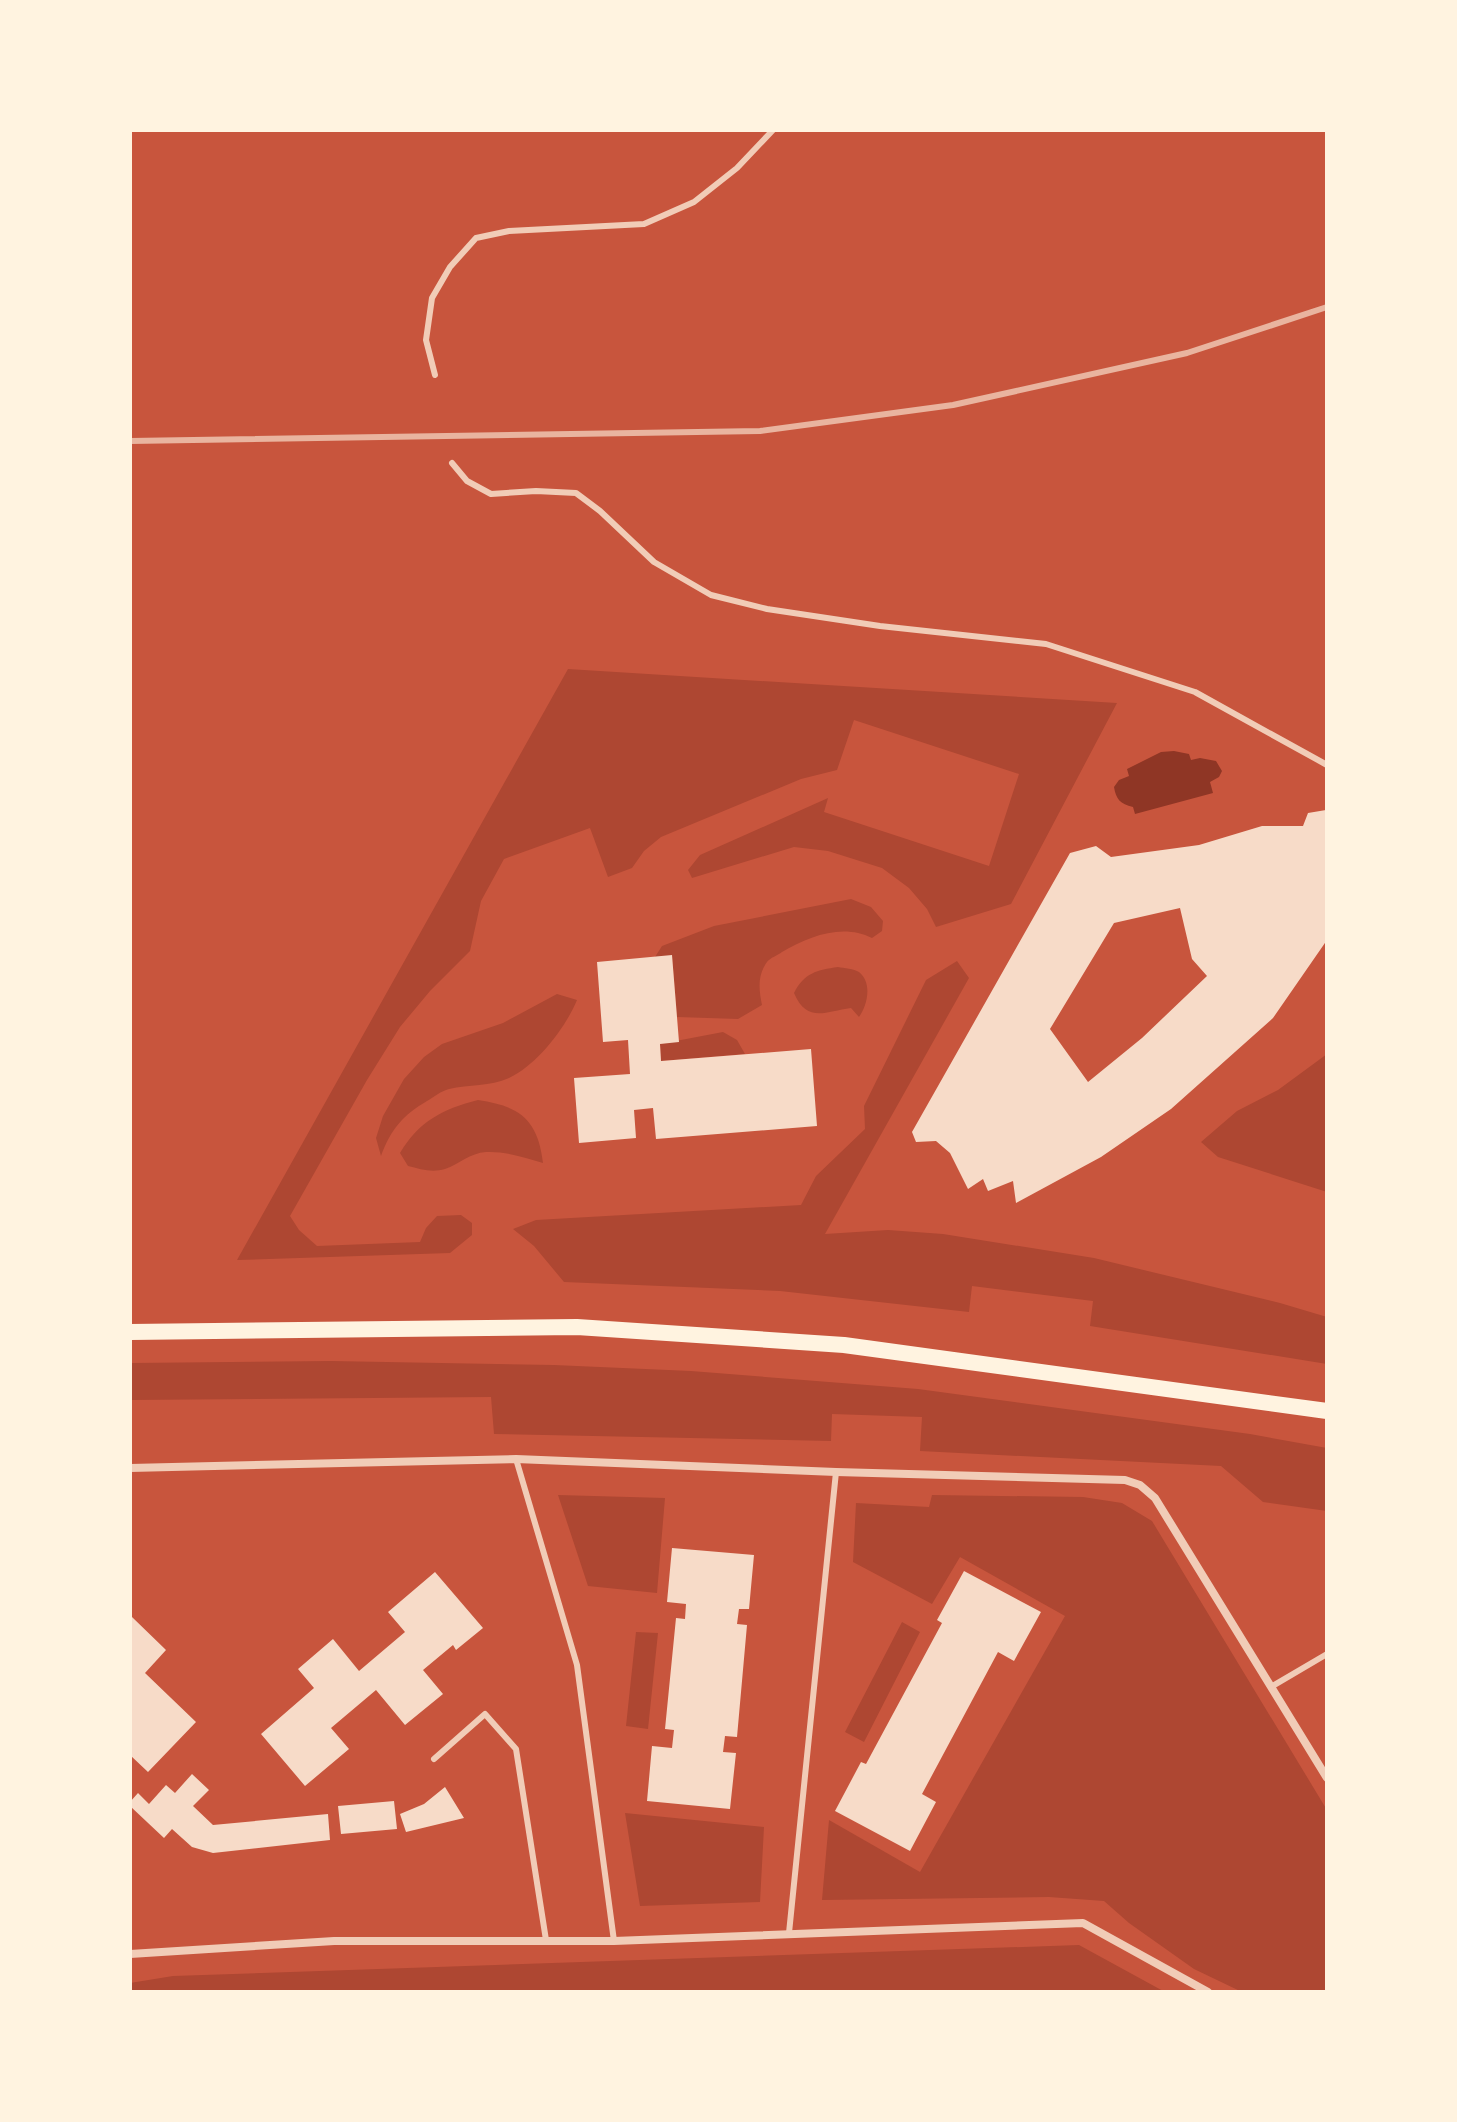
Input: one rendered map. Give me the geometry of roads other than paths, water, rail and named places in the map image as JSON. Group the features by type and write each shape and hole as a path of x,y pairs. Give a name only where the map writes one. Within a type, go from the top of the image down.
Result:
{"main road":[{"path":"130,1332 577,1327 766,1339 844,1345 1327,1411"}],"street":[{"path":"130,1468 516,1459 1125,1480 1140,1485 1155,1498 1327,1778"},
{"path":"130,1954 334,1941 614,1941 1083,1923 1208,1992"}],"lane":[{"path":"435,375 426,340 432,298 450,267 476,238 509,231 644,224 694,202 737,168 773,130"},
{"path":"452,463 467,481 491,494 536,491 576,493 600,511 654,562 711,595 767,609 866,624 1046,644 1195,692 1327,765"},
{"path":"516,1459 577,1665 614,1941"},
{"path":"789,1933 836,1472"},
{"path":"1271,1687 1327,1654"},
{"path":"434,1759 485,1714 516,1749 546,1940"}],"railway":[{"path":"130,441 760,431 953,405 1187,353 1327,307"}]}
